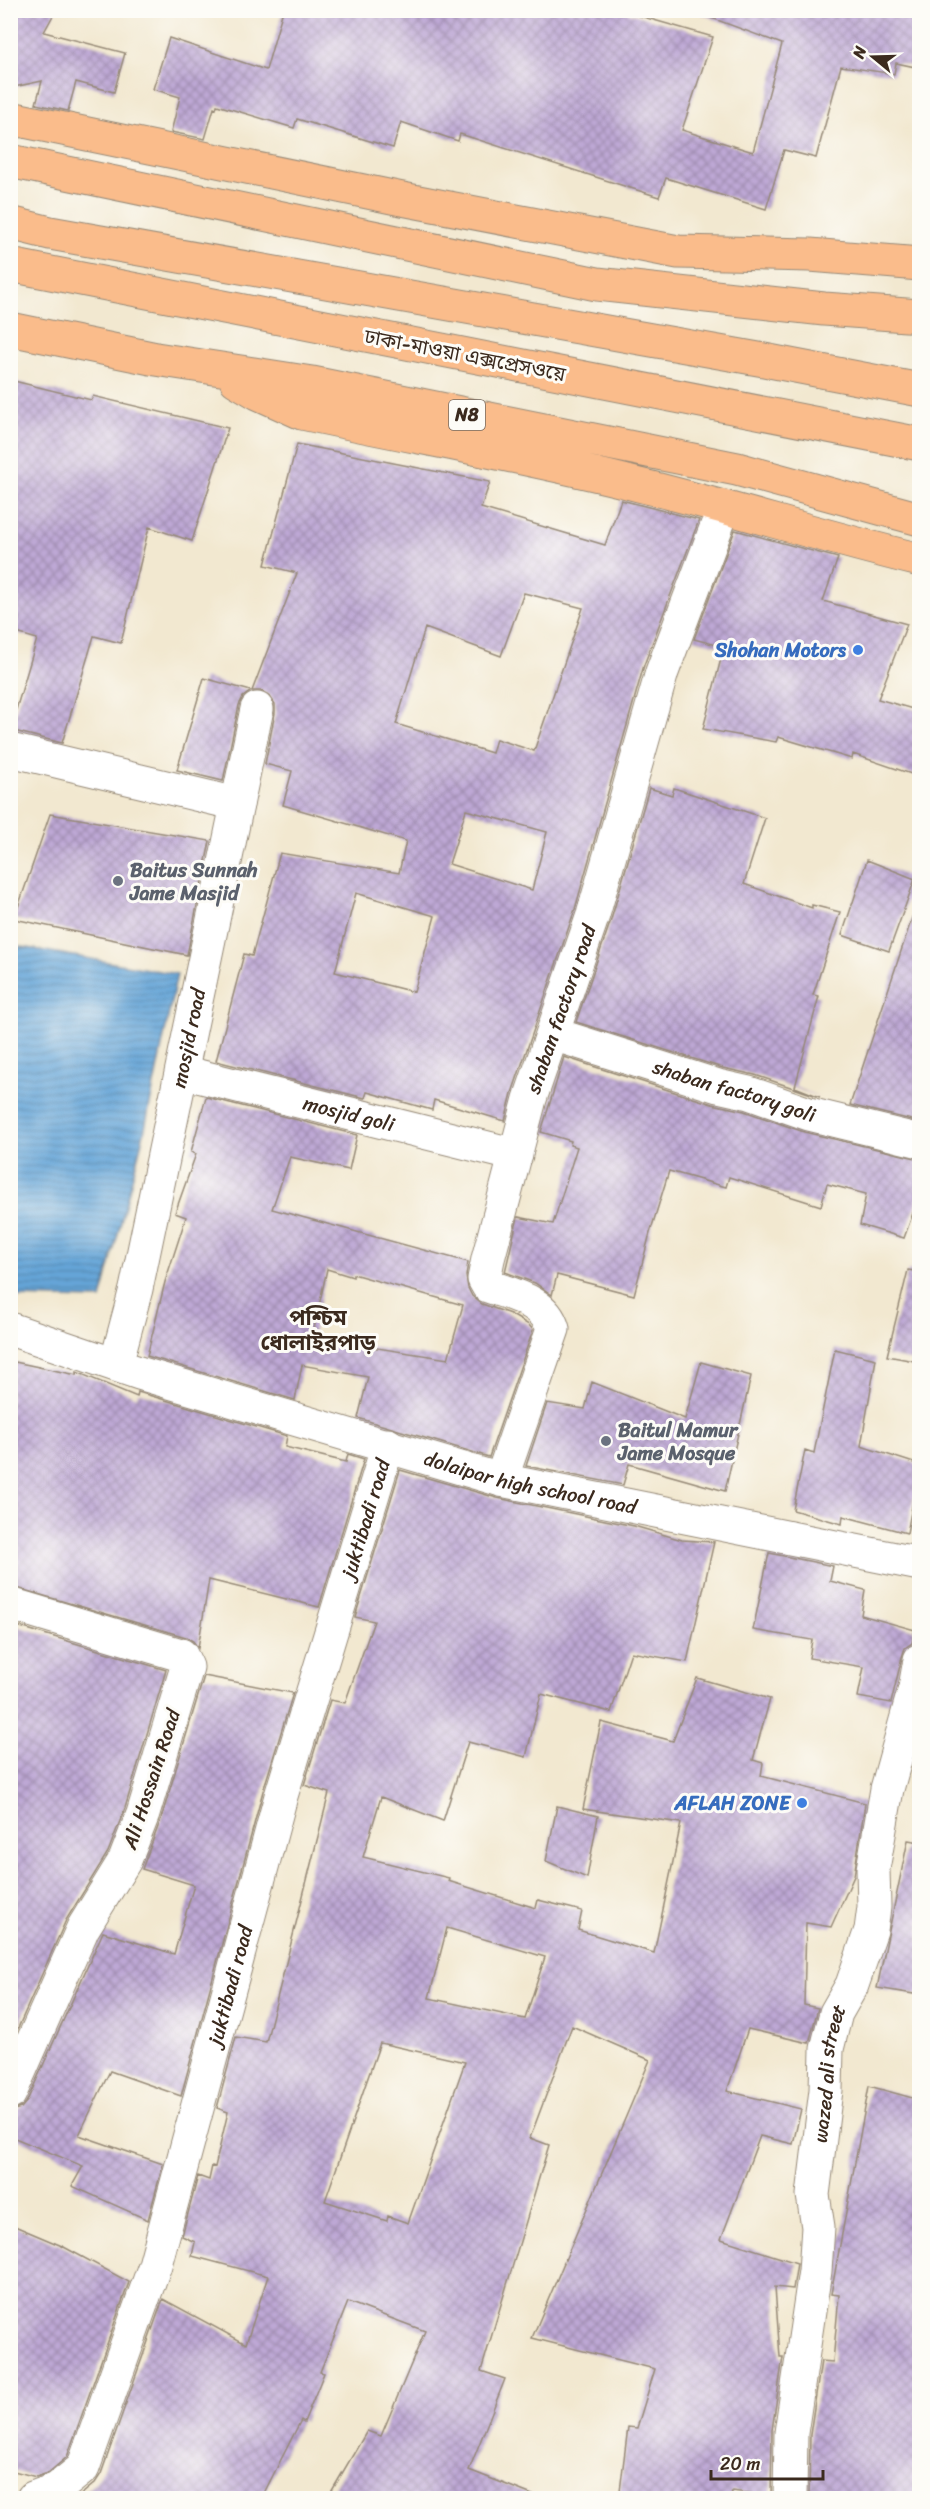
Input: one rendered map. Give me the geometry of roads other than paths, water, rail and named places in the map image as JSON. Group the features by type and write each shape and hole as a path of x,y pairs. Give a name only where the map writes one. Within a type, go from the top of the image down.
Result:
{"highway":[{"path":"10,118 523,223 678,252 810,255 920,264"},
{"path":"10,161 597,284 824,309 920,316"},
{"path":"10,223 50,233 764,360 920,390"},
{"name":"ঢাকা-মাওয়া এক্সপ্রেসওয়ে","path":"10,265 920,444"},
{"name":"N8","path":"10,329 219,370 312,383 737,469 920,519"},
{"path":"219,370 258,393 302,413 632,483 920,560"}],"street":[{"name":"shaban factory road","path":"501,1480 553,1329 549,1316 528,1300 488,1286 484,1279 530,1099 593,915 662,672 724,507"},
{"name":"mosjid road","path":"116,1364 136,1288 257,709"},
{"path":"10,750 237,804"},
{"name":"shaban factory goli","path":"553,1034 718,1086 749,1093 809,1114 920,1141"},
{"name":"mosjid goli","path":"182,1072 420,1129 516,1155"},
{"name":"dolaipar high school road","path":"10,1329 116,1364 501,1480 920,1564"},
{"name":"juktibadi road","path":"33,2499 57,2490 83,2468 155,2265 281,1796 388,1445"},
{"name":"Ali Hossain Road","path":"10,1604 181,1655 186,1667 143,1814 125,1860 83,1928 10,2093"},
{"name":"wazed ali street","path":"790,2499 790,2433 815,2271 818,2227 813,2195 826,2090 827,2049 836,2013 852,1985 871,1930 874,1907 873,1869 887,1790 915,1688 920,1660"},
{"path":"10,2497 19,2499"}],"water":[{"path":"11,945 177,974 144,1133 101,1299 11,1297"}],"place":[{"name":"Shohan Motors","path":"858,650"},
{"name":"Baitus Sunnah Jame Masjid","path":"118,881"},
{"name":"Baitul Mamur Jame Mosque","path":"606,1441"},
{"name":"AFLAH ZONE","path":"802,1803"}],"district":[{"name":"পশ্চিম ধোলাইরপাড়","path":"318,1330"}]}
